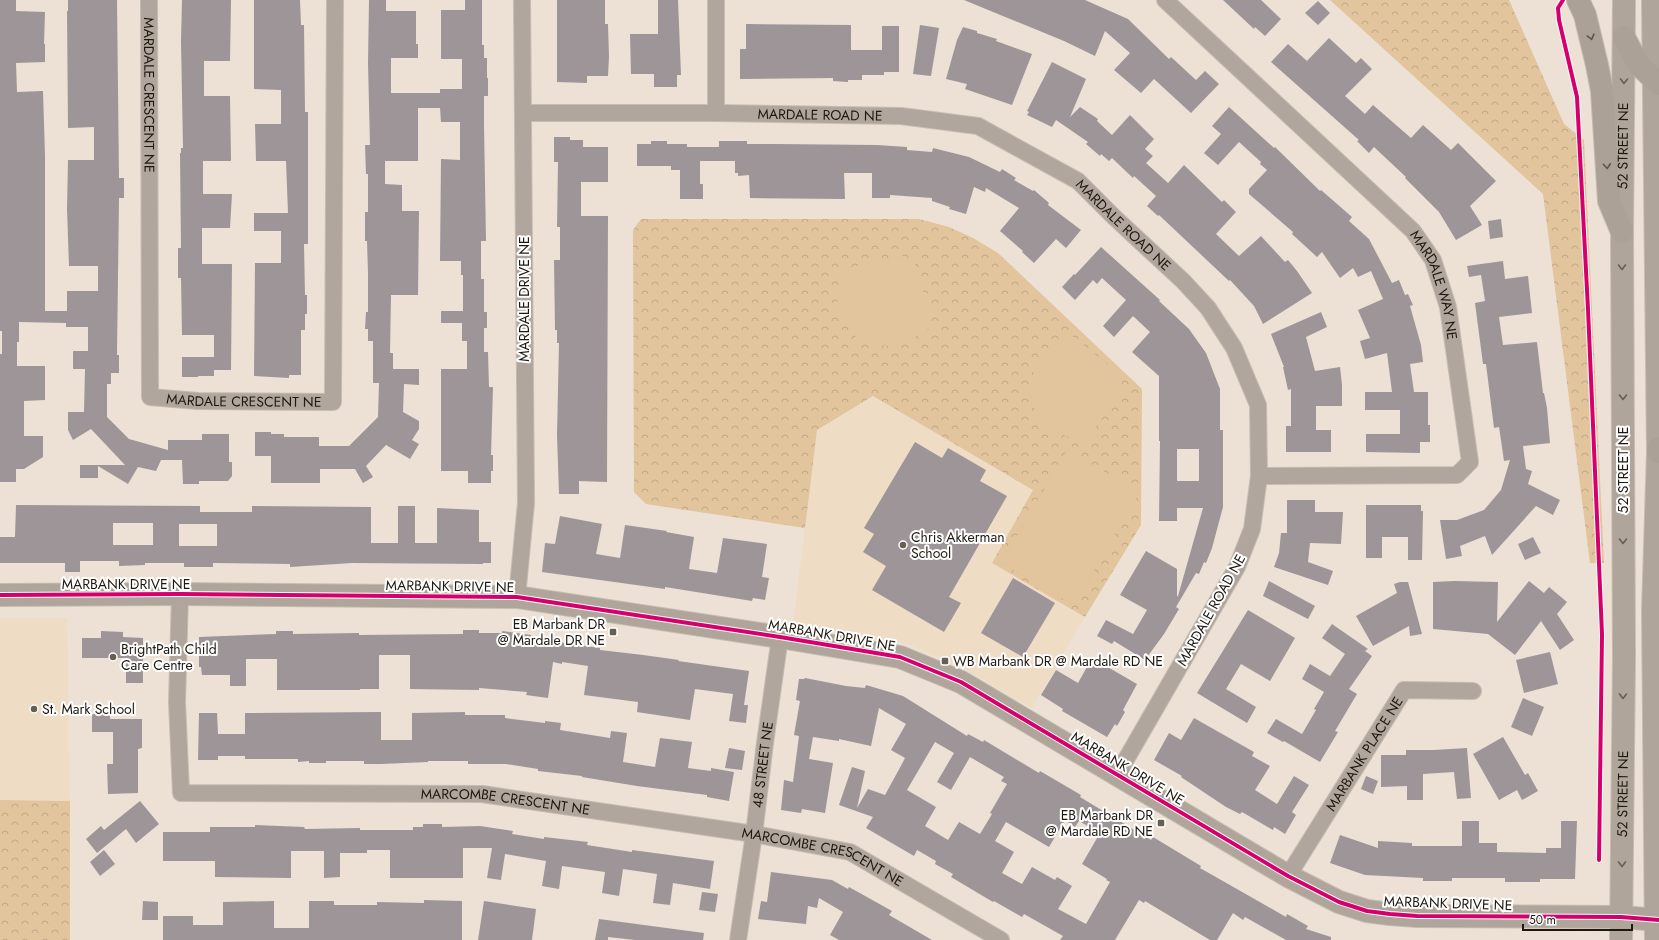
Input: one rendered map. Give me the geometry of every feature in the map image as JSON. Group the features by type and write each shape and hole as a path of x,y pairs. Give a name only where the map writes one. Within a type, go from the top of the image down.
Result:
{"highway":[{"path":"1578,0 1586,21 1602,91 1610,201 1622,232"},
{"path":"1624,37 1638,64 1656,82"}],"main road":[{"name":"52 STREET NE","path":"1621,940 1624,657 1622,232 1624,0"},
{"path":"1652,0 1656,82 1658,450 1653,612 1657,926"},
{"name":"MARBANK DRIVE NE","path":"0,595 180,594 517,597 780,637 900,658 961,682 1288,876 1339,902 1367,911 1390,914 1418,916 1621,917 1657,926"},
{"path":"1621,917 1657,898"}],"street":[{"name":"MARDALE CRESCENT NE","path":"149,0 150,397 198,401 333,402 335,0"},
{"name":"MARDALE DRIVE NE","path":"517,597 526,503 522,0"},
{"path":"716,0 716,113"},
{"name":"MARDALE WAY NE","path":"1165,0 1413,231 1433,260 1448,307 1470,462 1457,475 1259,476"},
{"name":"MARDALE ROAD NE","path":"523,113 716,113 901,116 978,126 1078,181 1208,308 1234,348 1258,405 1259,476 1252,529 1237,567 1117,775"},
{"name":"MARCOMBE CRESCENT NE","path":"180,594 177,702 181,793 482,794 754,834 850,852 1001,940"},
{"name":"48 STREET NE","path":"738,940 754,834 764,743 780,637"},
{"name":"MARBANK PLACE NE","path":"1288,876 1404,690 1473,691"}],"shaded area":[{"name":"Chris Akkerman School","path":"873,396 1033,490 993,563 1085,617 1032,708 961,667 907,644 873,636 793,624 817,430"},
{"name":"St. Mark School","path":"0,618 67,618 70,801 0,800"}],"green space":[{"path":"1330,0 1509,0 1564,124 1584,140 1604,563 1590,563 1543,194"},
{"path":"641,219 919,219 949,227 973,238 998,253 1142,389 1141,525 1085,617 992,563 1033,490 873,396 817,430 805,528 646,504 634,492 633,230"},
{"path":"902,256 915,263 933,326 899,347 860,343 837,309 839,270"},
{"path":"1071,335 1121,375 1123,390 1084,443 1046,428 1026,395 1039,356"},
{"path":"1067,450 1140,492 1074,605 1001,563"},
{"path":"0,800 70,801 70,940 0,940"}],"building":[{"path":"0,0 16,0 16,11 45,12 45,62 16,63 17,92 43,91 45,156 45,311 67,311 67,291 98,291 98,266 69,266 67,209 68,160 94,160 94,127 68,128 68,0 117,0 119,178 124,178 124,198 119,198 117,355 119,355 119,373 111,373 111,384 107,384 107,417 129,439 168,450 168,440 202,440 202,434 229,434 229,462 232,462 232,476 228,481 199,481 199,484 183,484 182,460 161,460 156,471 138,467 128,484 98,466 98,478 80,478 80,465 125,465 91,429 73,440 68,430 68,412 84,412 85,369 73,369 73,351 88,351 88,327 66,327 66,323 19,322 17,366 45,366 45,400 24,401 24,436 43,436 43,457 24,469 16,469 16,482 0,482 0,354 2,354 2,331 0,331"},
{"path":"182,0 231,0 230,61 204,61 204,96 230,96 231,161 203,161 203,194 232,194 230,228 202,228 202,264 232,264 231,370 214,370 214,376 182,377 182,357 214,357 214,335 182,335 181,278 178,278 178,248 181,248 180,153 181,148 183,148 181,41"},
{"path":"254,0 300,0 301,25 304,25 305,112 308,112 308,244 304,244 307,314 305,314 305,330 301,330 301,375 289,375 289,378 254,376 255,263 281,263 281,231 254,231 254,213 288,213 286,161 256,161 255,124 281,124 281,90 254,89"},
{"path":"369,0 386,0 386,11 416,11 416,44 418,44 418,58 391,58 391,93 440,93 440,89 462,89 462,59 441,59 441,10 465,10 465,0 482,0 482,45 484,45 484,58 487,58 488,96 484,96 486,241 481,241 481,279 484,279 484,312 487,312 487,328 484,328 484,352 488,352 489,387 493,387 491,455 493,455 493,471 491,471 491,483 468,483 468,471 441,471 441,369 467,369 467,341 462,341 462,323 441,323 441,311 463,311 463,275 461,275 461,261 440,261 441,159 460,160 460,122 441,122 440,108 418,108 418,161 385,161 385,184 402,185 402,211 419,211 418,295 391,295 390,353 393,353 393,369 419,369 419,385 404,384 403,412 419,421 419,429 412,440 419,444 410,459 386,445 366,466 373,477 363,483 355,469 320,469 320,483 271,483 271,456 255,456 255,432 284,434 284,437 319,437 319,446 349,446 378,417 379,383 373,383 373,341 368,341 368,329 365,329 366,312 368,312 365,212 368,212 368,174 366,174 365,145 370,145 368,63"},
{"path":"557,0 605,0 605,24 608,24 608,76 587,76 587,83 557,82"},
{"path":"658,0 678,0 681,75 677,75 677,87 654,87 654,74 631,74 630,34 658,34"},
{"path":"964,0 1085,0 1128,19 1169,59 1171,57 1196,80 1205,71 1219,84 1191,113 1154,79 1141,93 1114,70 1130,53 1105,31 1095,56 1064,41"},
{"path":"1223,0 1261,0 1281,19 1265,36 1255,27 1254,29"},
{"path":"1318,1 1330,13 1318,25 1305,13"},
{"path":"746,24 851,25 851,50 882,50 882,26 899,26 899,72 884,72 884,75 862,75 862,80 848,80 848,82 833,81 833,78 740,79 740,49 746,49"},
{"path":"920,25 939,28 931,76 913,74"},
{"path":"963,27 977,31 977,33 997,39 996,41 1032,54 1012,105 965,89 967,84 946,79 957,40"},
{"path":"1329,38 1356,63 1361,58 1372,69 1345,96 1365,114 1373,105 1411,138 1423,125 1451,150 1458,143 1496,181 1470,206 1482,225 1456,240 1439,212 1405,178 1406,177 1374,147 1369,153 1357,141 1359,140 1271,62 1288,44 1307,61"},
{"path":"1052,62 1086,79 1070,117 1080,107 1098,119 1097,121 1112,135 1130,115 1154,139 1145,149 1153,156 1146,163 1168,183 1184,165 1222,202 1224,200 1236,212 1216,234 1239,256 1261,236 1285,262 1288,260 1312,293 1263,324 1254,306 1230,280 1229,281 1159,215 1158,216 1147,206 1156,196 1134,176 1133,178 1112,158 1109,161 1101,154 1100,156 1086,144 1088,142 1056,120 1052,127 1027,115 1029,112 1027,111"},
{"path":"1229,107 1274,148 1275,147 1320,191 1321,190 1352,217 1349,221 1369,239 1392,283 1399,280 1405,295 1408,294 1413,305 1410,306 1421,345 1423,362 1410,364 1414,392 1428,392 1428,425 1430,425 1430,442 1420,442 1420,453 1366,452 1366,434 1400,434 1400,410 1365,410 1365,392 1392,392 1387,353 1365,359 1360,341 1370,338 1358,310 1383,299 1371,271 1358,277 1353,268 1340,278 1322,252 1317,257 1292,234 1293,232 1249,194 1249,189 1267,170 1260,164 1261,162 1239,142 1218,165 1204,153 1221,134 1212,126"},
{"path":"554,137 570,137 570,140 583,140 583,147 608,147 608,182 581,182 581,216 608,216 607,482 579,481 579,494 559,494 557,435 559,343 557,343 557,330 555,330 554,260 560,260 560,227 557,227 558,162 554,162"},
{"path":"651,141 667,141 667,144 687,144 687,147 719,147 719,141 747,141 747,144 877,145 907,147 907,150 932,152 933,148 969,157 1000,172 1002,169 1016,178 1014,180 1033,191 1034,190 1049,203 1048,205 1081,230 1066,248 1056,239 1034,263 1000,231 1019,208 986,188 985,192 974,187 966,214 949,209 950,207 932,201 932,198 890,195 890,198 872,198 872,173 844,173 845,199 750,198 749,175 738,176 738,173 735,173 735,161 700,161 700,184 703,184 703,199 680,199 680,170 671,170 671,166 637,166 637,144 651,144"},
{"path":"1501,219 1503,237 1490,239 1488,221"},
{"path":"1101,247 1160,300 1159,301 1189,329 1206,353 1220,389 1220,430 1223,430 1223,507 1212,548 1206,563 1204,562 1199,574 1196,573 1176,607 1179,609 1164,634 1145,660 1114,641 1112,644 1097,636 1106,620 1133,634 1147,610 1120,595 1146,551 1177,569 1177,596 1179,597 1178,596 1203,508 1177,508 1177,521 1159,521 1159,376 1132,352 1150,332 1133,316 1114,337 1103,326 1126,300 1102,278 1097,284 1093,280 1075,300 1062,287 1074,274 1075,275","holes":["1177,449 1199,449 1199,481 1177,481"]},
{"path":"1503,261 1505,279 1528,276 1532,313 1499,317 1503,345 1537,342 1543,393 1547,408 1550,443 1523,446 1526,469 1532,471 1528,484 1560,500 1553,515 1536,506 1492,555 1485,536 1460,546 1462,556 1446,559 1440,520 1457,520 1484,510 1501,490 1510,460 1504,461 1499,427 1494,428 1486,364 1483,364 1475,303 1485,301 1481,275 1469,277 1467,266"},
{"path":"1321,312 1327,327 1306,337 1315,371 1340,367 1342,406 1316,406 1316,430 1331,430 1331,452 1286,452 1286,426 1291,426 1291,389 1288,390 1284,367 1271,334"},
{"path":"915,442 942,458 948,448 986,470 980,481 1007,496 949,597 961,603 944,632 872,590 886,566 863,552 874,534 864,528"},
{"path":"1287,500 1315,500 1315,512 1343,512 1341,544 1310,543 1308,562 1333,571 1328,585 1274,567 1279,553 1281,533 1287,533"},
{"path":"16,505 200,506 200,512 252,512 252,506 371,507 371,543 398,543 398,506 415,506 415,543 437,543 437,508 479,510 479,542 491,542 491,563 352,563 290,567 290,564 213,563 213,567 184,567 184,563 145,563 145,565 119,566 119,561 80,561 80,572 65,572 65,563 0,563 0,537 15,537","holes":["113,523 153,523 153,545 113,545","179,524 217,524 217,546 179,546"]},
{"path":"1366,505 1421,505 1421,511 1423,511 1422,560 1408,560 1408,537 1382,537 1382,558 1366,558"},
{"path":"560,516 602,524 596,554 620,558 625,525 667,531 666,532 694,537 689,569 717,573 723,538 767,544 762,577 769,578 765,600 753,598 752,601 665,587 665,589 542,572 545,543 555,544"},
{"path":"1533,537 1541,553 1525,560 1518,544"},
{"path":"1013,578 1055,603 1023,657 981,633"},
{"path":"1269,581 1315,606 1308,619 1263,596"},
{"path":"1529,581 1544,593 1549,587 1567,602 1557,614 1574,640 1560,650 1541,621 1515,655 1488,634 1433,629 1433,582 1498,582 1497,622"},
{"path":"1408,582 1422,634 1410,636 1409,626 1373,646 1356,616 1397,593 1394,584"},
{"path":"1248,610 1295,638 1270,681 1241,664 1226,689 1256,707 1247,723 1197,693"},
{"path":"1332,624 1368,649 1365,651 1372,656 1349,689 1357,694 1335,731 1338,732 1320,762 1267,733 1276,719 1302,734 1316,710 1314,709 1324,692 1302,679 1310,664 1330,676 1345,654 1322,638"},
{"path":"463,630 479,630 479,633 502,633 502,631 531,635 531,638 600,648 600,650 749,671 744,705 748,705 746,723 729,721 733,694 695,689 690,720 637,712 638,702 584,695 588,666 562,662 562,664 553,662 548,698 526,695 527,692 479,688 479,690 410,689 410,655 379,655 379,689 277,690 277,659 246,659 246,686 230,686 230,675 202,675 201,667 199,667 199,637 276,634 276,631 293,631 293,634 463,634"},
{"name":"BrightPath Child Care Centre","path":"101,631 123,632 123,637 143,638 143,683 126,683 126,658 82,658 82,638 101,638"},
{"path":"1550,652 1558,684 1524,693 1516,660"},
{"path":"1092,658 1137,684 1123,710 1125,712 1117,726 1115,724 1107,737 1062,711 1063,709 1041,695 1056,670 1078,683"},
{"path":"799,679 865,688 866,685 903,696 967,736 968,734 983,742 984,740 1039,773 1040,771 1081,795 1080,797 1151,840 1153,837 1201,866 1200,868 1286,917 1287,914 1308,926 1306,929 1331,937 1331,940 1286,940 1245,917 1243,920 1233,913 1217,940 1210,940 1145,901 1144,903 1139,900 1115,940 1060,940 1063,936 1024,914 1022,917 994,901 993,902 951,877 953,874 935,864 936,861 917,850 914,856 866,828 873,817 839,805 852,767 865,771 857,808 868,789 885,795 905,758 891,750 906,724 879,708 871,746 839,739 839,741 813,737 809,759 833,763 825,813 802,809 801,813 781,810 784,780 793,782 799,736 794,735 800,701 796,700","holes":["935,742 954,753 937,782 951,790 970,757 1004,777 1001,781 1007,784 980,834 959,822 948,840 925,826 936,807 907,790","1065,820 1075,827 1079,821 1100,833 1082,864 1110,882 1086,924 1058,909 1072,886 1057,877 1055,880 1032,867 1022,884 1002,873 1014,852 995,841 1006,822 1049,847"]},
{"path":"1523,698 1544,707 1532,736 1511,727"},
{"path":"381,712 381,740 412,740 412,713 465,712 465,715 505,715 505,718 545,723 545,721 561,723 560,730 610,738 611,731 627,733 623,762 655,767 660,738 692,742 688,768 711,771 711,768 734,772 729,801 707,797 707,795 637,786 582,776 538,771 538,769 506,764 468,764 468,761 428,761 381,764 364,764 364,761 326,761 326,763 309,763 309,761 298,762 298,759 245,759 245,756 218,756 218,760 198,760 199,713 217,713 218,734 245,734 245,713"},
{"path":"92,714 110,714 110,719 142,719 142,748 138,749 138,793 108,794 107,764 113,764 113,732 92,732"},
{"path":"1194,718 1254,752 1252,756 1270,766 1255,790 1277,804 1294,776 1309,785 1292,812 1296,815 1285,834 1274,827 1273,830 1242,812 1240,814 1226,807 1181,777 1182,776 1154,760 1169,733 1181,740"},
{"path":"1503,737 1525,775 1528,773 1538,791 1522,800 1517,790 1499,800 1473,754"},
{"path":"729,748 745,751 742,770 725,768"},
{"path":"1467,748 1471,798 1457,799 1454,772 1423,774 1423,800 1407,800 1407,786 1381,787 1381,755 1406,755 1406,750"},
{"path":"1366,776 1378,781 1373,794 1361,789"},
{"path":"140,801 159,824 136,843 126,829 97,853 86,839 101,826 104,830"},
{"path":"1462,821 1479,821 1479,843 1497,843 1497,852 1546,853 1546,848 1561,848 1561,821 1577,821 1575,879 1540,879 1540,882 1505,882 1505,878 1452,878 1452,881 1423,881 1423,878 1365,875 1330,863 1340,835 1378,848 1378,841 1412,843 1412,846 1462,846"},
{"path":"423,824 442,824 442,827 480,826 513,831 512,834 544,839 544,837 588,842 587,845 632,852 632,850 714,861 710,889 673,883 670,905 653,903 657,874 623,869 619,896 602,893 605,872 562,866 559,889 542,886 546,861 505,854 501,880 487,878 492,848 463,848 463,878 390,878 390,850 367,850 367,853 340,853 340,877 324,878 324,851 291,851 291,878 215,877 215,861 163,861 163,832 210,832 210,827 255,827 255,825 304,827 305,829 360,828 360,830 413,830 413,827 423,827"},
{"path":"104,850 115,864 100,876 90,862"},
{"path":"771,872 832,880 848,889 849,887 892,911 889,915 932,940 839,940 830,935 843,912 819,898 817,908 808,906 806,924 758,919 761,901 767,902"},
{"path":"702,892 718,894 715,912 699,910"},
{"path":"424,900 462,901 462,940 163,940 163,916 193,916 193,925 223,925 223,902 274,901 274,928 309,928 309,901 334,901 334,905 377,905 377,902 424,903"},
{"path":"143,901 158,902 158,920 142,920"},
{"path":"484,901 536,909 532,940 478,940"},
{"path":"599,919 704,933 703,940 635,940 608,937 608,940 595,940"}],"cycle path":[{"path":"1563,0 1558,8 1559,20 1577,97 1602,634 1599,860"},
{"path":"0,595 180,594 517,597 900,657 961,682 1288,876 1339,902 1367,911 1417,916 1621,917 1659,920"}],"place":[{"name":"Chris Akkerman School","path":"903,545"},
{"name":"EB Marbank DR @ Mardale DR NE","path":"613,632"},
{"name":"BrightPath Child Care Centre","path":"113,657"},
{"name":"WB Marbank DR @ Mardale RD NE","path":"945,661"},
{"name":"St. Mark School","path":"34,709"},
{"name":"EB Marbank DR @ Mardale RD NE","path":"1161,823"}]}
